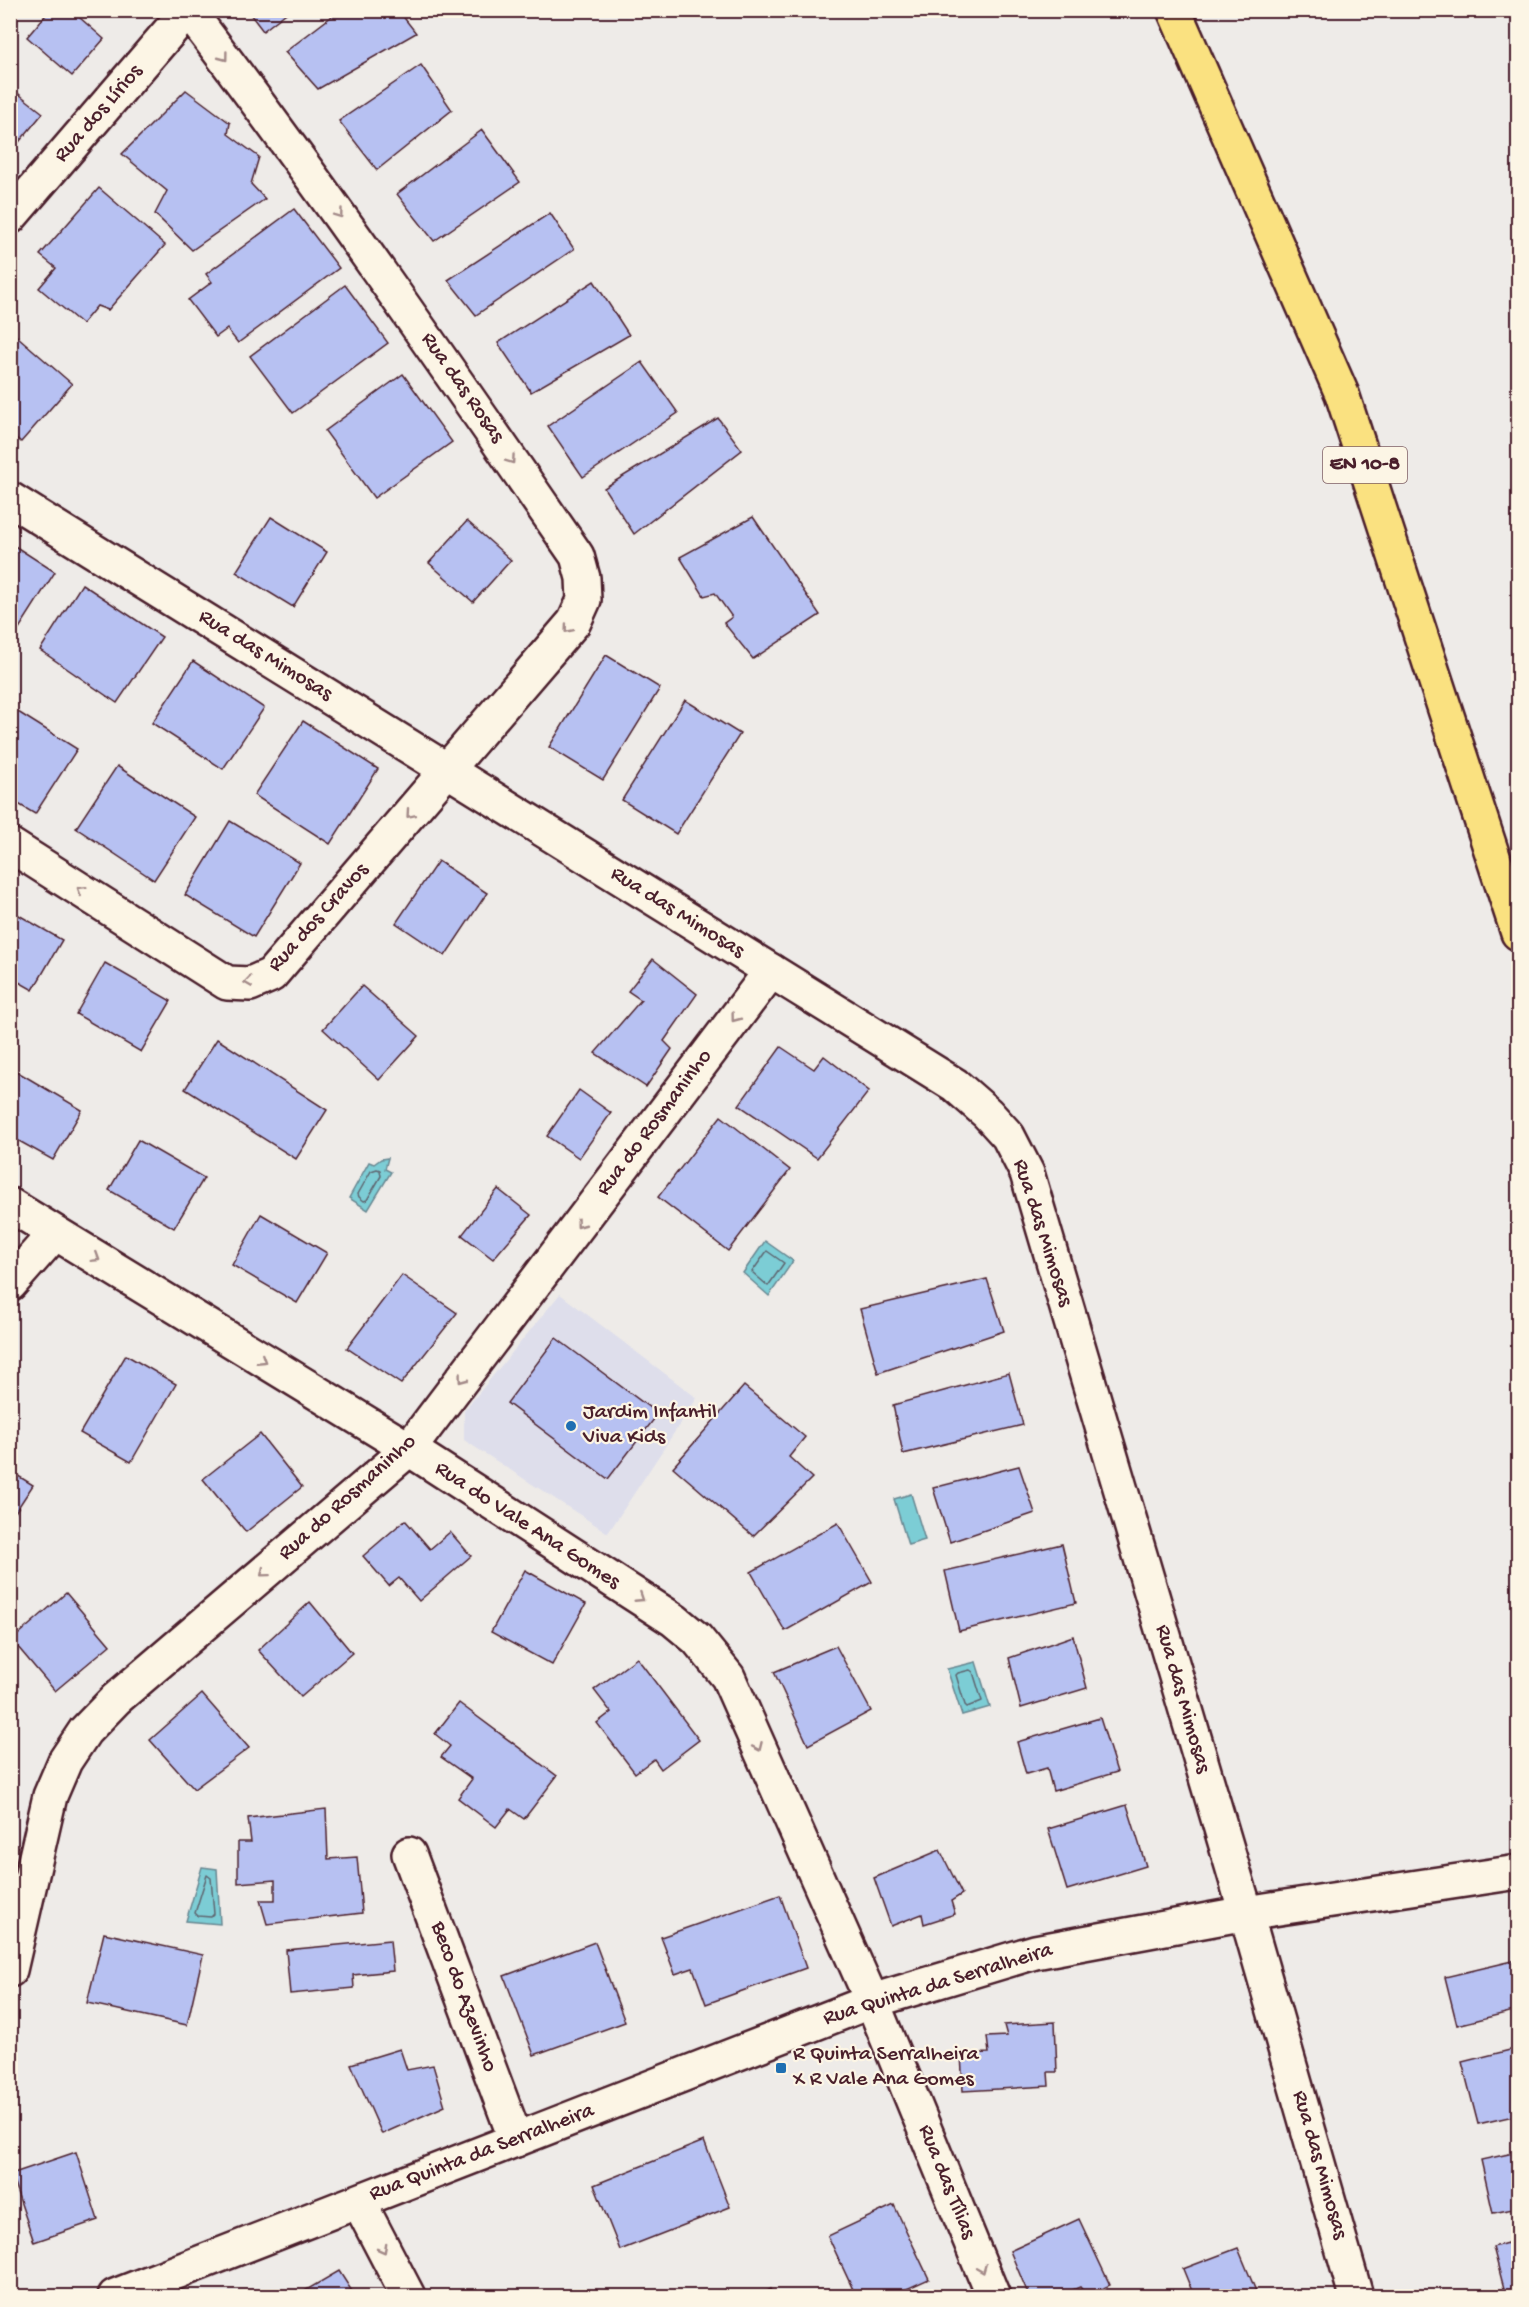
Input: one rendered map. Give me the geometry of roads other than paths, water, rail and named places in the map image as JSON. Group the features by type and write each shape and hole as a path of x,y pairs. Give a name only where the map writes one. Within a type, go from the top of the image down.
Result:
{"highway":[{"name":"EN 10-8","path":"1174,10 1342,394 1518,933"}],"street":[{"name":"Rua dos Lírios","path":"10,217 188,10"},
{"name":"Rua das Rosas","path":"188,10 276,126 399,297 577,556 583,578 584,600 574,622 449,770"},
{"name":"Rua das Mimosas","path":"10,499 955,1085 987,1113 1008,1136 1030,1184 1246,1912 1356,2296"},
{"name":"Rua dos Cravos","path":"10,845 226,983 250,984 271,975 449,770"},
{"name":"Rua do Rosmaninho","path":"10,1970 50,1796 65,1761 85,1731 116,1699 409,1449 771,971"},
{"name":"Rua do Vale Ana Gomes","path":"10,1205 409,1449 674,1620 697,1639 728,1677 872,2001"},
{"path":"10,1284 55,1233"},
{"name":"Beco do Azevinho","path":"410,1854 516,2140"},
{"name":"Rua Quinta da Serralheira","path":"115,2296 872,2001 1035,1952 1246,1912 1518,1872"},
{"name":"Rua das Tílias","path":"872,2001 993,2296"},
{"path":"358,2202 408,2296"}],"water":[{"path":"388,1158 385,1169 391,1172 368,1210 349,1198 369,1162 374,1164 381,1159"},
{"path":"765,1241 793,1261 769,1296 743,1273"},
{"path":"911,1494 925,1540 908,1545 894,1499"},
{"path":"976,1662 990,1707 962,1715 947,1669"},
{"path":"202,1867 217,1869 220,1924 186,1921"}],"place":[{"name":"Jardim Infantil Viva Kids","path":"571,1426"},
{"name":"R Quinta Serralheira X R Vale Ana Gomes","path":"781,2068"}]}
